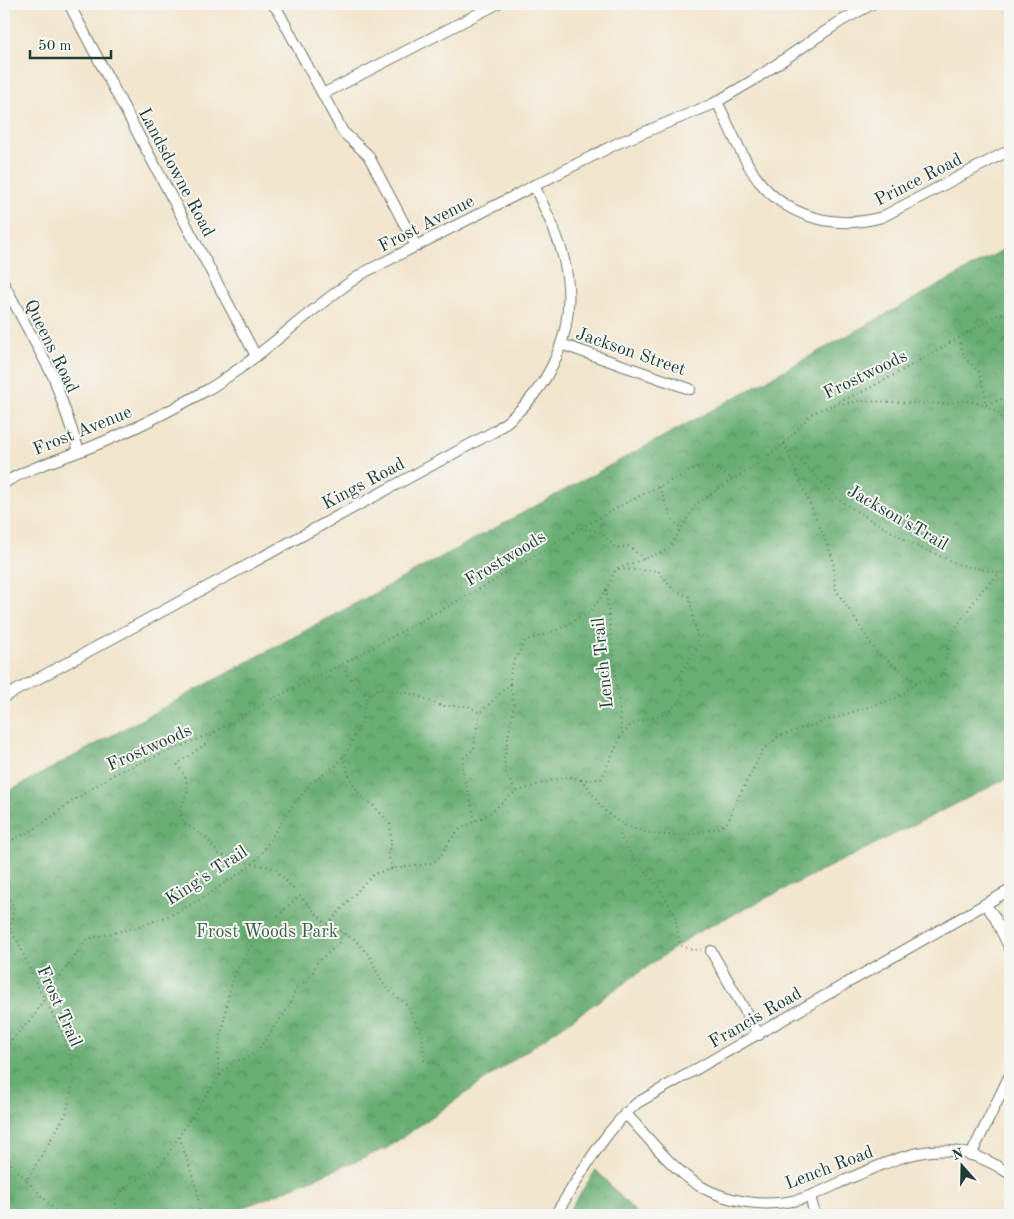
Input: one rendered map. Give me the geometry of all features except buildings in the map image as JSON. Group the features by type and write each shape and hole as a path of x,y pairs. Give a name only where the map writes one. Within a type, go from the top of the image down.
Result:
{"street":[{"name":"Landsdowne Road","path":"69,4 256,356"},
{"path":"272,4 277,9 344,132 368,155 416,246"},
{"path":"323,94 497,4"},
{"name":"Frost Avenue","path":"4,483 42,463 79,451 155,417 210,389 256,356 341,288 365,272 618,143 717,102 752,81 841,21 872,4"},
{"name":"Prince Road","path":"717,102 752,170 766,188 793,209 825,221 860,222 882,217 1010,150"},
{"name":"Kings Road","path":"4,697 495,431 532,398 550,371 561,344 568,308 567,275 557,238 534,185"},
{"name":"Queens Road","path":"4,284 54,378 79,451"},
{"name":"Jackson Street","path":"561,344 690,388"},
{"name":"Francis Road","path":"555,1215 607,1134 625,1113 649,1094 758,1035 1010,890"},
{"path":"985,904 994,916 1010,949"},
{"path":"711,951 758,1035"},
{"path":"972,1155 1010,1076"},
{"name":"Lench Road","path":"625,1113 678,1169 710,1191 735,1200 762,1204 789,1202 810,1196 908,1154 944,1150 972,1155 990,1162 1010,1174"},
{"path":"810,1196 815,1215"}],"path":[{"name":"Frostwoods","path":"4,844 35,829 71,802 116,773 215,732 274,698 348,661 490,583 580,528 700,466 715,468 732,479 748,471 784,444 811,414 864,391 1010,308"},
{"path":"959,338 964,357 979,372 985,394 985,405"},
{"path":"985,405 1010,396"},
{"path":"829,405 861,401 947,404 964,400 985,405 999,414 1010,436"},
{"path":"784,444 833,558 835,588 877,653 917,682"},
{"name":"Jackson'sTrail","path":"784,444 838,499 917,546 960,565 1000,573"},
{"path":"516,792 505,771 504,760 514,706 510,684 511,668 525,641 555,631 591,611 606,590 616,569 668,550 696,504 732,479"},
{"path":"659,487 672,519 680,528"},
{"path":"580,528 600,532 616,548 629,546 644,559"},
{"path":"328,924 372,875 392,869 430,863 440,856 446,844 458,831 491,812 516,792 568,776 581,780 601,779 622,734 635,722 667,714 680,699 683,690 680,674 699,646 689,597 672,588 658,571 616,569"},
{"path":"581,780 593,794 603,811 623,825 641,831 691,835 722,827 730,818 732,810 762,750 779,736 899,697 917,682 942,676 952,633 982,590 1000,573 1010,571"},
{"name":"Lench Trail","path":"606,590 622,734"},
{"path":"348,661 345,673 368,696 380,688 416,695 441,706 468,706 480,713"},
{"path":"475,821 470,794 463,777 463,758 474,749 480,713 510,684"},
{"name":"King's Trail","path":"4,1058 6,1049 12,1039 34,1016 45,997 87,939 134,928 171,915 253,864 287,813 311,784 337,765 348,750 361,722 368,696"},
{"path":"215,732 207,743 177,764 184,776 188,790 180,811 184,824 206,838 219,854 235,860 274,868 323,921 354,939 370,956 379,978 387,989 407,1005 422,1036 424,1060 443,1066"},
{"path":"343,756 351,781 362,798 373,806 390,824 391,844 388,853 392,869"},
{"path":"623,825 620,836 633,858 659,887 675,915 680,945 694,950 711,951"},
{"name":"Frost Trail","path":"4,891 14,907 10,929 62,1034 75,1073 66,1114 27,1180"},
{"path":"220,1075 217,1061 227,1002 234,976 262,934 299,895"},
{"path":"118,1214 115,1200 125,1188 163,1162 220,1075 234,1061 246,1059 258,1050 290,1005 297,986 310,979 316,962 338,945 343,932"},
{"path":"179,1136 197,1190 200,1215"},
{"path":"4,1152 11,1164 60,1215"},
{"path":"110,1215 129,1215"}],"green space":[{"name":"Frost Woods Park","path":"1010,246 1010,777 696,933 387,1148 226,1215 4,1215 4,794 694,420"},
{"path":"596,1170 638,1215 566,1215"}]}
